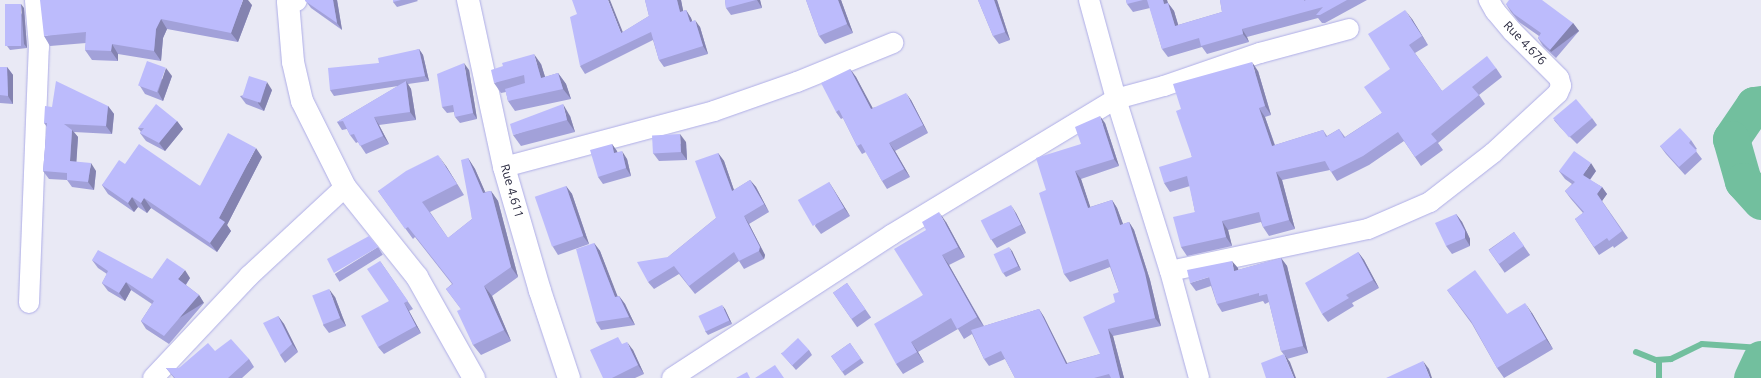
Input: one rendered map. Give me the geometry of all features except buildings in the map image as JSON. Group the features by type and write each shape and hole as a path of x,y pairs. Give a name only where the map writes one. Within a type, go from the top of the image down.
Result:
{"street":[{"path":"29,303 39,47 35,0"},
{"path":"288,0 293,62 302,101 345,187 417,277 474,378"},
{"name":"Rue 4.611","path":"468,0 504,167 540,291 570,378"},
{"path":"1089,0 1116,99 1170,271 1199,378"},
{"name":"Rue 4.676","path":"1170,271 1368,229 1430,202 1493,153 1558,93 1561,86 1559,78 1512,31 1489,0"},
{"path":"672,378 891,236 1116,99 1164,86 1260,53 1349,29"},
{"path":"504,167 714,111 797,82 893,43"},
{"path":"153,378 249,276 345,187"}],"waterway":[{"path":"1761,104 1754,105 1731,139 1743,181 1761,201"},
{"path":"1636,352 1656,360 1671,359 1702,344 1761,348"},
{"path":"1752,378 1761,359"},
{"path":"1656,360 1659,361 1659,378"}]}
